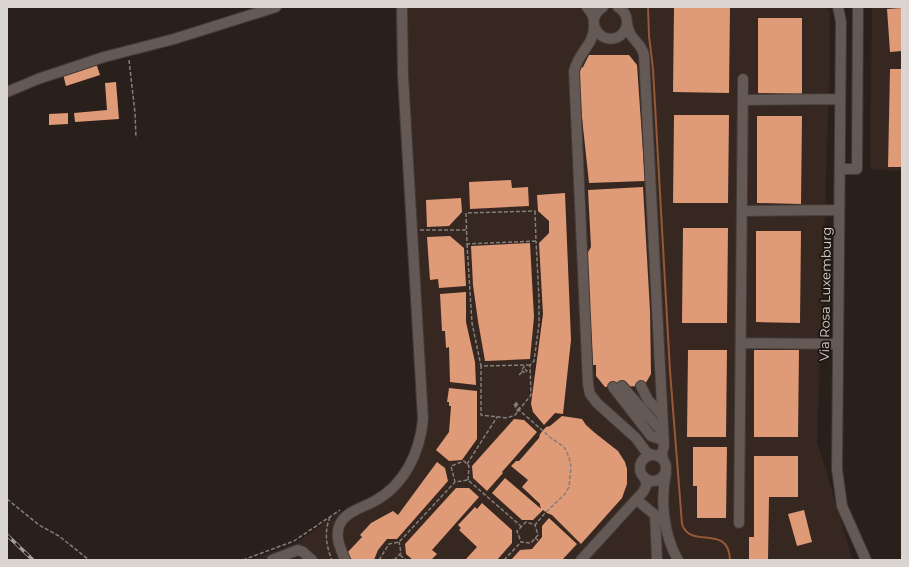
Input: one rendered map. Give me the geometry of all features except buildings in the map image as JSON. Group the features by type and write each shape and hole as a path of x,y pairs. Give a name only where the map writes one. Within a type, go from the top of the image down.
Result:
{"street":[{"path":"7,92 38,79 104,57 174,39 276,7"},
{"path":"338,560 332,542 334,528 352,513 383,496 401,479 413,460 420,438 423,419 403,74 402,7"},
{"path":"587,7 592,14 594,23 600,35 610,39"},
{"path":"603,7 595,15 594,37 578,58 574,71 588,384 593,398 636,438 647,453 658,457 666,464 664,492 666,531 678,560"},
{"path":"618,7 628,15 629,33 641,47 644,55 664,445 662,454 658,457 649,456 642,462"},
{"path":"838,7 841,22"},
{"path":"841,22 842,7"},
{"path":"840,169 857,169 858,7"},
{"path":"582,53 593,45 620,36 627,27 628,15"},
{"name":"Via Rosa Luxemburg","path":"841,22 837,469 842,506 866,560"},
{"path":"739,523 743,79"},
{"path":"743,100 840,99"},
{"path":"742,211 839,210"},
{"path":"740,343 838,344"},
{"path":"617,386 651,436 663,436"},
{"path":"641,386 648,400 662,415"},
{"path":"581,560 645,490 646,484 640,470 643,452 641,445"},
{"path":"655,481 660,480 666,473"},
{"path":"644,478 662,485 664,492"},
{"path":"637,500 656,517 657,560"},
{"path":"342,522 338,530 338,535 345,560"},
{"path":"272,560 298,550 303,552 312,560"}],"path":[{"path":"127,51 132,82 136,138"},
{"path":"535,211 536,242 539,324 534,361 530,366 531,396 516,415 507,418 481,415 481,366 472,323 469,292 466,213 535,211"},
{"path":"412,230 466,230"},
{"path":"467,244 536,242"},
{"path":"481,366 530,366"},
{"path":"525,366 522,370 525,373 527,371 525,369"},
{"path":"519,375 522,372"},
{"path":"515,403 519,410 551,438 564,447 569,457 572,472 569,487 565,494 535,525"},
{"path":"467,464 496,417"},
{"path":"455,482 451,466 464,461 469,466 468,480"},
{"path":"379,560 389,544 400,542 455,482 468,480 522,527"},
{"path":"7,499 38,525 58,536 89,560"},
{"path":"243,560 294,541 341,509"},
{"path":"331,516 327,525 326,538 332,560"},
{"path":"521,542 517,531 526,522 535,525"},
{"path":"521,542 532,543 538,535 535,525"},
{"path":"535,538 539,541"},
{"path":"394,560 401,553 400,542"},
{"path":"504,560 521,542"},
{"path":"400,555 406,560"}],"shaded area":[{"path":"395,7 646,7 646,9 655,7 827,7 830,14 829,87 817,441 853,560 251,560 296,543 338,513 377,493 392,482 411,454 416,434 417,417 397,79"},
{"path":"872,7 902,7 902,171 870,169"}],"waterway":[{"path":"648,7 649,36 653,69 670,371 682,524 686,531 693,535 716,539 723,542 728,549 730,560"}],"railway":[{"path":"7,535 33,560"}]}
